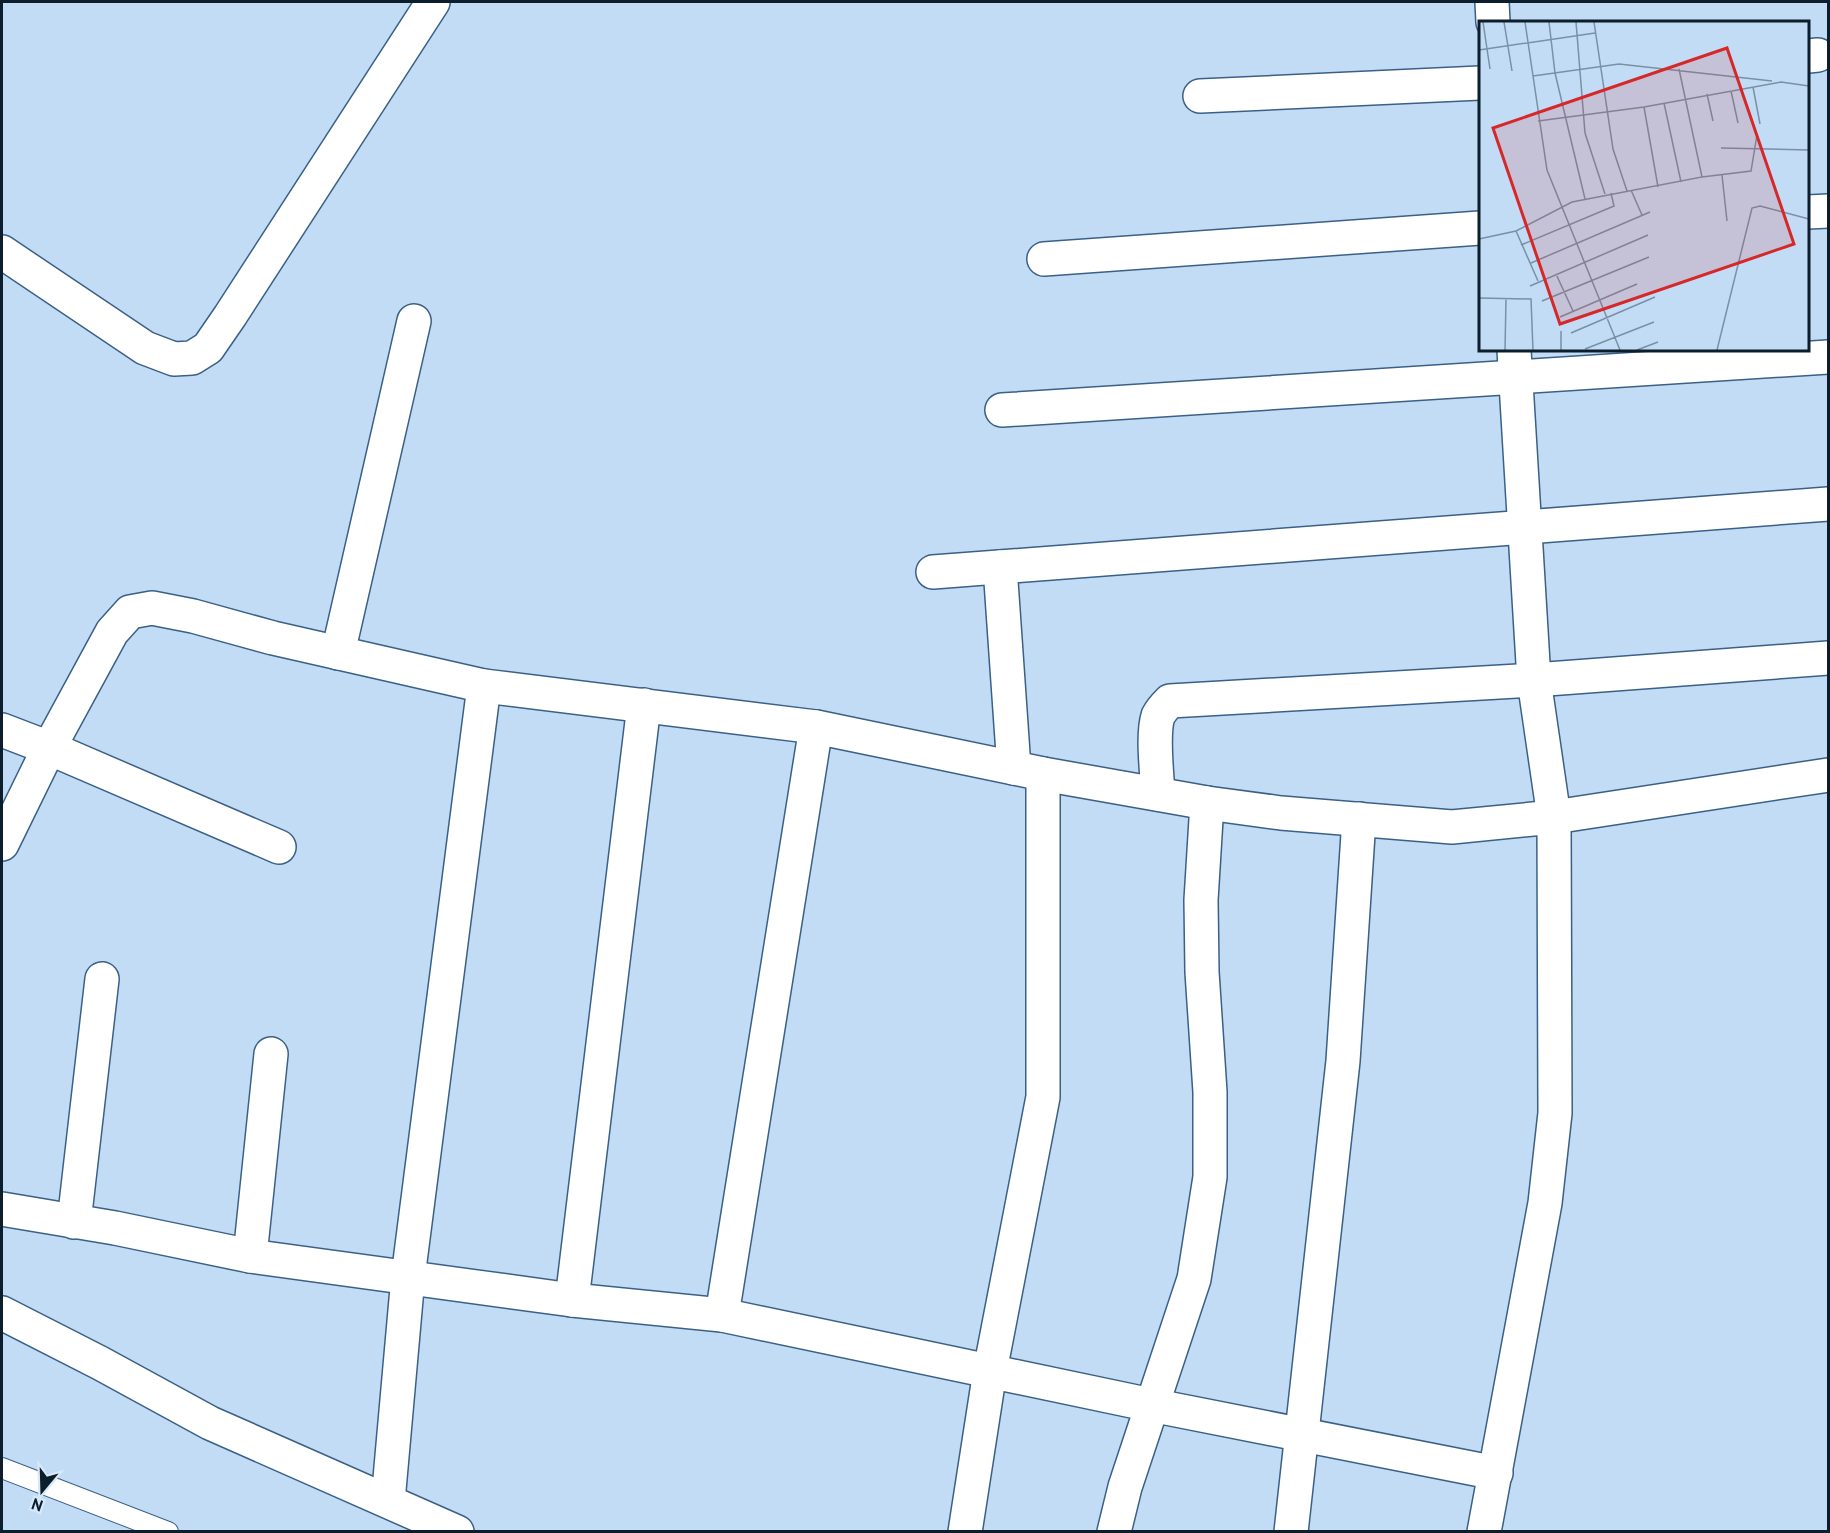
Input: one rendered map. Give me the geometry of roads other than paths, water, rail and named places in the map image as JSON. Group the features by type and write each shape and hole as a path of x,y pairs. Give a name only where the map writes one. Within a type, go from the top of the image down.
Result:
{"street":[{"path":"2,252 145,348 174,359 192,358 208,348 230,316 433,2"},
{"path":"1492,2 1494,21"},
{"path":"1200,96 1479,83"},
{"path":"1809,212 1828,211"},
{"path":"1044,259 1479,228"},
{"path":"338,653 414,321"},
{"path":"1002,410 1514,364 1737,356 1828,357"},
{"path":"1484,1532 1545,1203 1555,1113 1554,817 1534,680 1514,364"},
{"path":"933,572 1828,504"},
{"path":"965,1532 990,1371 1043,1097 1029,771 1000,567"},
{"path":"2,844 49,748 112,632 130,612 152,608 484,686 816,727 1029,771 1207,803 1281,813 1452,827 1554,817 1828,776"},
{"path":"1158,794 1156,741 1158,718 1170,701 1534,680 1828,658"},
{"path":"388,1501 408,1277 484,686"},
{"path":"572,1300 644,705"},
{"path":"722,1315 816,727"},
{"path":"2,730 279,847"},
{"path":"1114,1532 1125,1487 1194,1279 1210,1177 1210,1092 1202,972 1201,900 1207,803"},
{"path":"1291,1532 1343,1060 1359,819"},
{"path":"74,1222 102,979"},
{"path":"250,1256 271,1054"},
{"path":"2,1209 115,1228 250,1256 572,1300 722,1315 1151,1405 1496,1473"},
{"path":"2,1313 210,1423 457,1532"}],"lane":[{"path":"2,1468 168,1532"}]}
